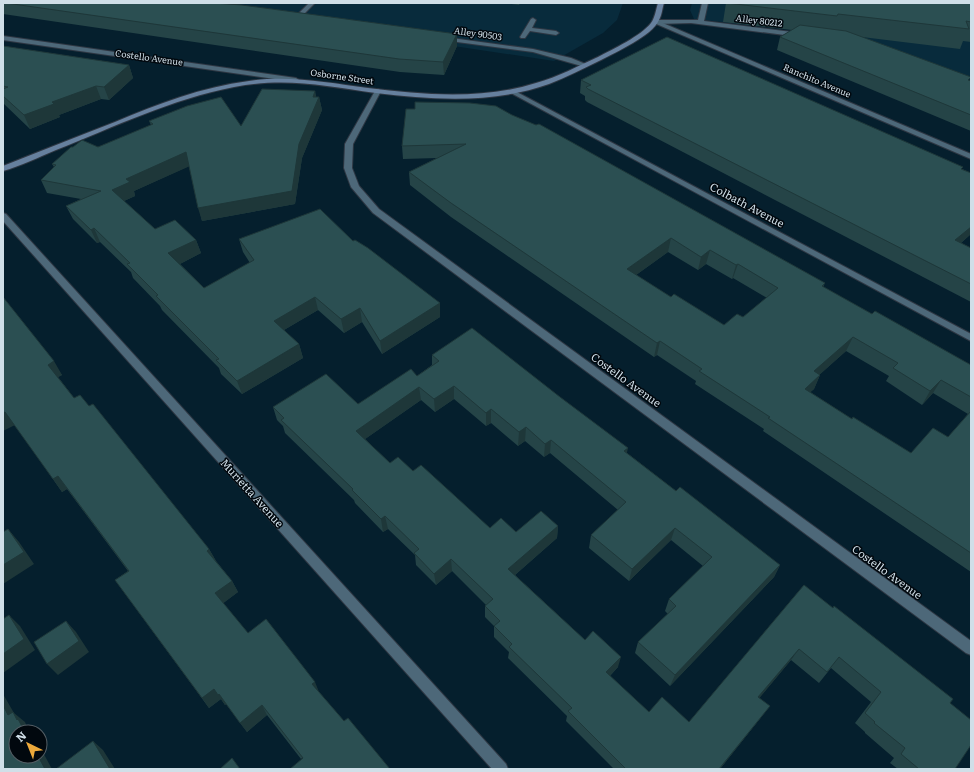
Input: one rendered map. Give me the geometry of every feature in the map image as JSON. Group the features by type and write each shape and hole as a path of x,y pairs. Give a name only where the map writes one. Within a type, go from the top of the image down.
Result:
{"street":[{"path":"296,19 312,3"},
{"path":"656,22 661,3"},
{"path":"701,22 705,3"},
{"path":"289,18 304,20"},
{"path":"523,37 533,20"},
{"name":"Alley 80212","path":"656,22 701,22 804,35"},
{"name":"Osborne Street","path":"3,169 193,95 246,83 296,80 378,91 449,97 481,96 514,92 538,85 585,65 637,37 656,22"},
{"name":"Ranchito Avenue","path":"656,22 971,157"},
{"path":"528,29 556,33"},
{"name":"Costello Avenue","path":"3,38 296,80"},
{"name":"Alley 90503","path":"436,38 544,52 569,58 585,65"},
{"name":"Costello Avenue","path":"378,91 349,144 348,168 355,187 376,211 971,649"},
{"name":"Colbath Avenue","path":"514,92 971,338"},
{"name":"Murietta Avenue","path":"3,216 500,769"}],"shaded area":[{"path":"168,3 623,3 617,20 603,33 554,61"},
{"path":"692,3 971,3 971,82 876,46 787,29 694,19 690,10"}],"building":[{"path":"6,3 213,3 242,5 457,34 443,62 399,59"},
{"path":"727,3 971,3 971,22 966,21 969,29"},
{"path":"800,25 846,31 971,77 968,80 971,81 971,115 780,37"},
{"path":"667,37 963,167 961,169 971,173 971,227 955,240 971,248 971,284 588,89 586,87 591,85 581,80"},
{"path":"3,46 129,65 104,87 96,86 52,102 54,104 24,115 3,96 3,89 8,87 3,86"},
{"path":"262,89 315,91 313,97 319,97 299,144 292,191 198,208 186,152 126,179 130,182 112,190 155,229 175,220 196,240 168,253 204,288 254,260 239,239 320,209 353,241 355,240 368,248 440,303 380,341 360,308 341,319 315,297 274,321 299,344 237,381 216,360 219,359 156,296 158,295 127,264 130,263 94,228 91,230 66,206 101,191 41,180 56,165 52,164 71,147 82,140 98,147 153,124 149,121 187,106 221,97 241,126"},
{"path":"415,102 470,103 496,106 512,115 536,125 539,124 825,283 822,286 872,314 875,311 971,365 971,397 941,380 930,391 893,368 898,363 853,337 814,371 820,375 805,389 852,419 853,417 911,453 933,428 948,437 971,411 971,553 768,418 770,417 699,371 702,369 660,341 657,343 451,203 409,172 466,144 402,146 406,109 415,109","holes":["671,238 701,257 710,250 736,265 738,264 778,288 743,317 737,314 724,325 674,294 671,297 627,269"]},
{"path":"3,297 54,361 48,365 74,398 80,395 89,406 93,404 209,549 207,551 232,581 215,593 248,633 266,619 315,682 312,684 344,721 348,718 390,769 290,769 303,758 262,705 240,723 214,689 202,698 115,580 129,571 58,476 53,479 5,412 3,413"},
{"path":"472,328 628,448 624,451 676,491 680,487 780,565 675,675 638,642 676,606 669,599 712,557 675,528 632,569 591,535 626,502 551,440 545,444 526,427 519,432 491,409 486,413 454,386 434,399 419,387 356,431 390,463 398,457 413,471 421,465 490,528 501,518 516,532 541,511 558,526 508,569 585,640 593,631 621,657 606,672 649,712 662,697 689,722 804,585 833,608 834,606 953,699 950,703 971,720 971,745 955,769 919,769 901,754 905,748 874,723 875,722 865,713 881,692 839,657 827,672 799,649 758,697 770,706 719,769 626,769 568,711 572,708 509,647 512,644 494,626 500,621 485,606 493,599 451,559 434,574 414,553 419,549 385,516 381,519 352,490 353,489 281,420 284,418 273,407 326,374 358,404 411,369 417,376 439,361 432,355"},
{"path":"8,529 24,552 3,565 3,532"},
{"path":"9,615 24,639 3,654 3,619"},
{"path":"66,621 79,641 47,664 34,642"},
{"path":"3,705 8,715 13,712 21,724 8,724 8,764 42,764 45,769 3,769"},
{"path":"93,741 110,769 56,769"},
{"path":"232,758 240,769 220,769"}]}
